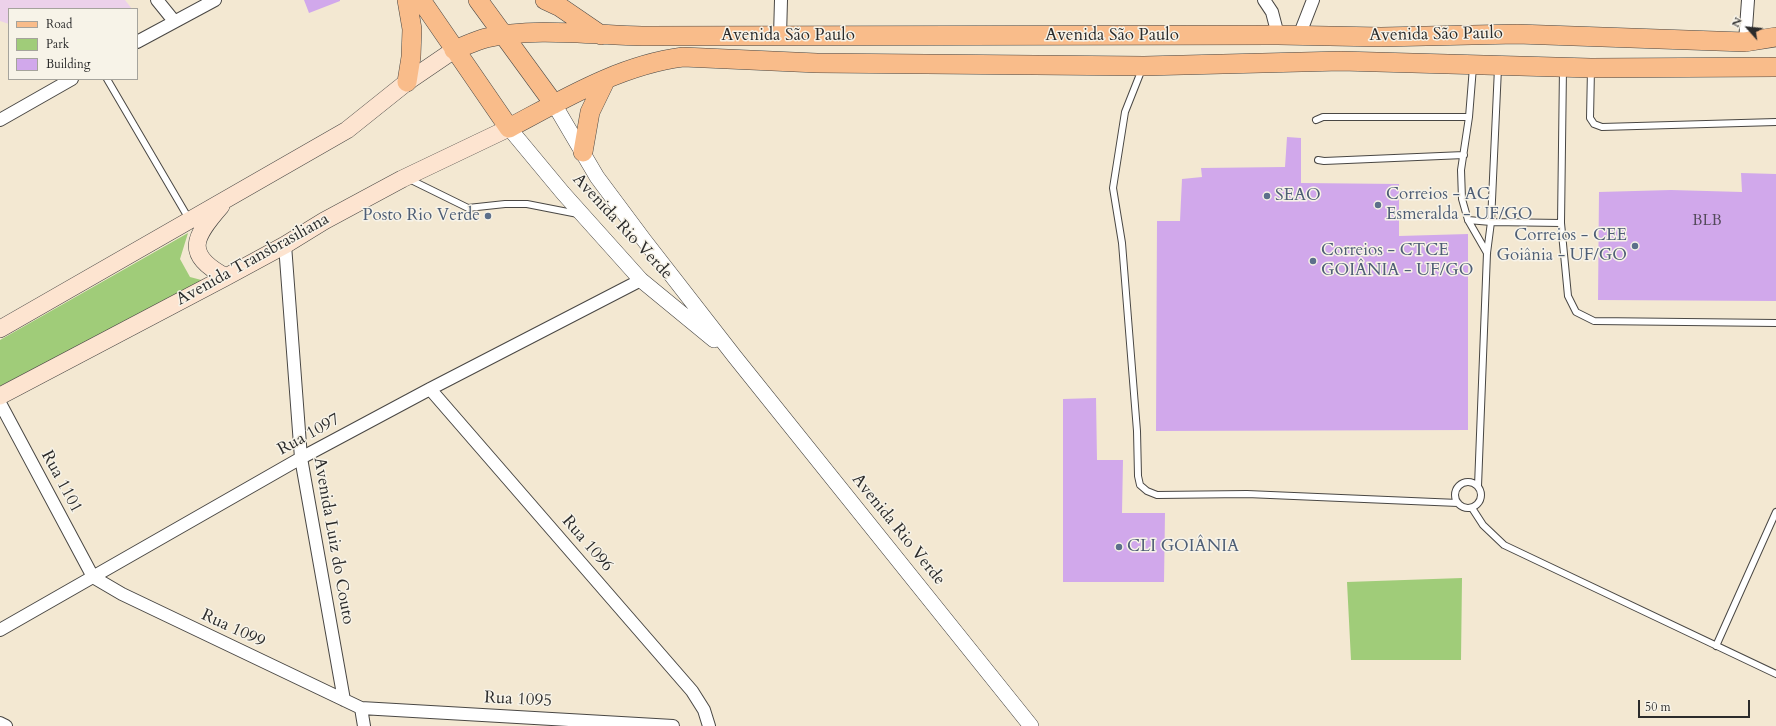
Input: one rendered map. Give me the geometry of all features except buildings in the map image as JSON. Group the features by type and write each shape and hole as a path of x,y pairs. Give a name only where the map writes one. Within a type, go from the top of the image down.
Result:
{"main road":[{"path":"407,0 412,29 411,57 407,82"},
{"path":"421,0 509,128"},
{"path":"478,0 554,104"},
{"path":"545,0 560,7 601,36"},
{"name":"Avenida São Paulo","path":"454,50 486,38 504,35 547,33 601,36 1380,37 1517,34 1745,42 1774,38"},
{"path":"1238,63 1259,56 1286,50 1300,36"},
{"path":"1341,61 1341,53 1350,45 1364,44 1380,37"},
{"path":"0,329 347,130 407,82 454,50"},
{"name":"Avenida São Paulo","path":"509,128 606,79 662,60 683,57 817,63 1144,66 1341,61 1563,68 1776,67"},
{"path":"582,152 590,112 606,79"},
{"name":"Avenida Transbrasiliana","path":"0,396 226,277 324,221 406,177 509,128"},
{"path":"226,277 212,270 202,261 198,252 197,241 201,231 228,197"}],"street":[{"path":"157,0 174,21"},
{"path":"138,41 215,0"},
{"path":"780,36 781,0"},
{"path":"1264,0 1272,12 1278,36"},
{"path":"1300,36 1313,0"},
{"path":"1745,42 1748,0"},
{"path":"0,120 70,80"},
{"name":"Avenida Rio Verde","path":"554,104 597,177 639,234 735,357 1031,726"},
{"name":"Avenida Rio Verde","path":"509,128 641,280 735,357"},
{"name":"Avenida Luiz do Couto","path":"284,245 301,458 344,700"},
{"name":"Rua 1097","path":"0,630 301,458 430,389 641,280"},
{"name":"Rua 1096","path":"430,389 692,691 704,710 709,726"},
{"name":"Rua 1101","path":"0,403 92,578"},
{"name":"Rua 1099","path":"92,578 122,594 361,708"},
{"path":"361,708 364,726"},
{"name":"Rua 1095","path":"361,708 673,726"},
{"path":"0,723 6,726"}],"lane":[{"path":"1473,65 1469,117 1461,170 1462,199 1468,220 1487,253"},
{"path":"1144,66 1125,112 1114,188 1123,251 1137,431 1138,476 1140,485 1147,491 1157,494 1247,494 1458,504 1464,508 1472,508 1481,500 1481,492 1478,486 1487,253 1491,222 1498,66"},
{"path":"1563,68 1561,223 1568,296 1576,312 1594,321 1776,323"},
{"path":"1591,68 1590,118 1594,124 1602,127 1776,122"},
{"path":"108,80 190,220"},
{"path":"1316,120 1324,117 1469,117"},
{"path":"1318,160 1324,161 1464,155"},
{"path":"406,177 468,208 505,204 527,204 583,215"},
{"path":"1468,220 1491,222 1561,223"},
{"path":"1458,504 1455,494 1459,485 1469,482 1478,486"},
{"path":"1472,508 1484,525 1504,545 1776,674"},
{"path":"1716,646 1776,512"}],"shaded area":[{"path":"0,0 125,0 131,8 8,8 8,24 0,21"}],"green space":[{"path":"188,233 180,259 190,277 205,281 0,386 0,340"},
{"path":"1462,578 1461,660 1351,660 1347,582"}],"place":[{"name":"SEAO","path":"1267,196"},
{"name":"Correios - AC Esmeralda - UF/GO","path":"1378,205"},
{"name":"Posto Rio Verde","path":"488,216"},
{"name":"Correios - CEE Goiânia - UF/GO","path":"1635,246"},
{"name":"Correios - CTCE GOIÂNIA - UF/GO","path":"1313,261"},
{"name":"CLI GOIÂNIA","path":"1119,547"}]}
